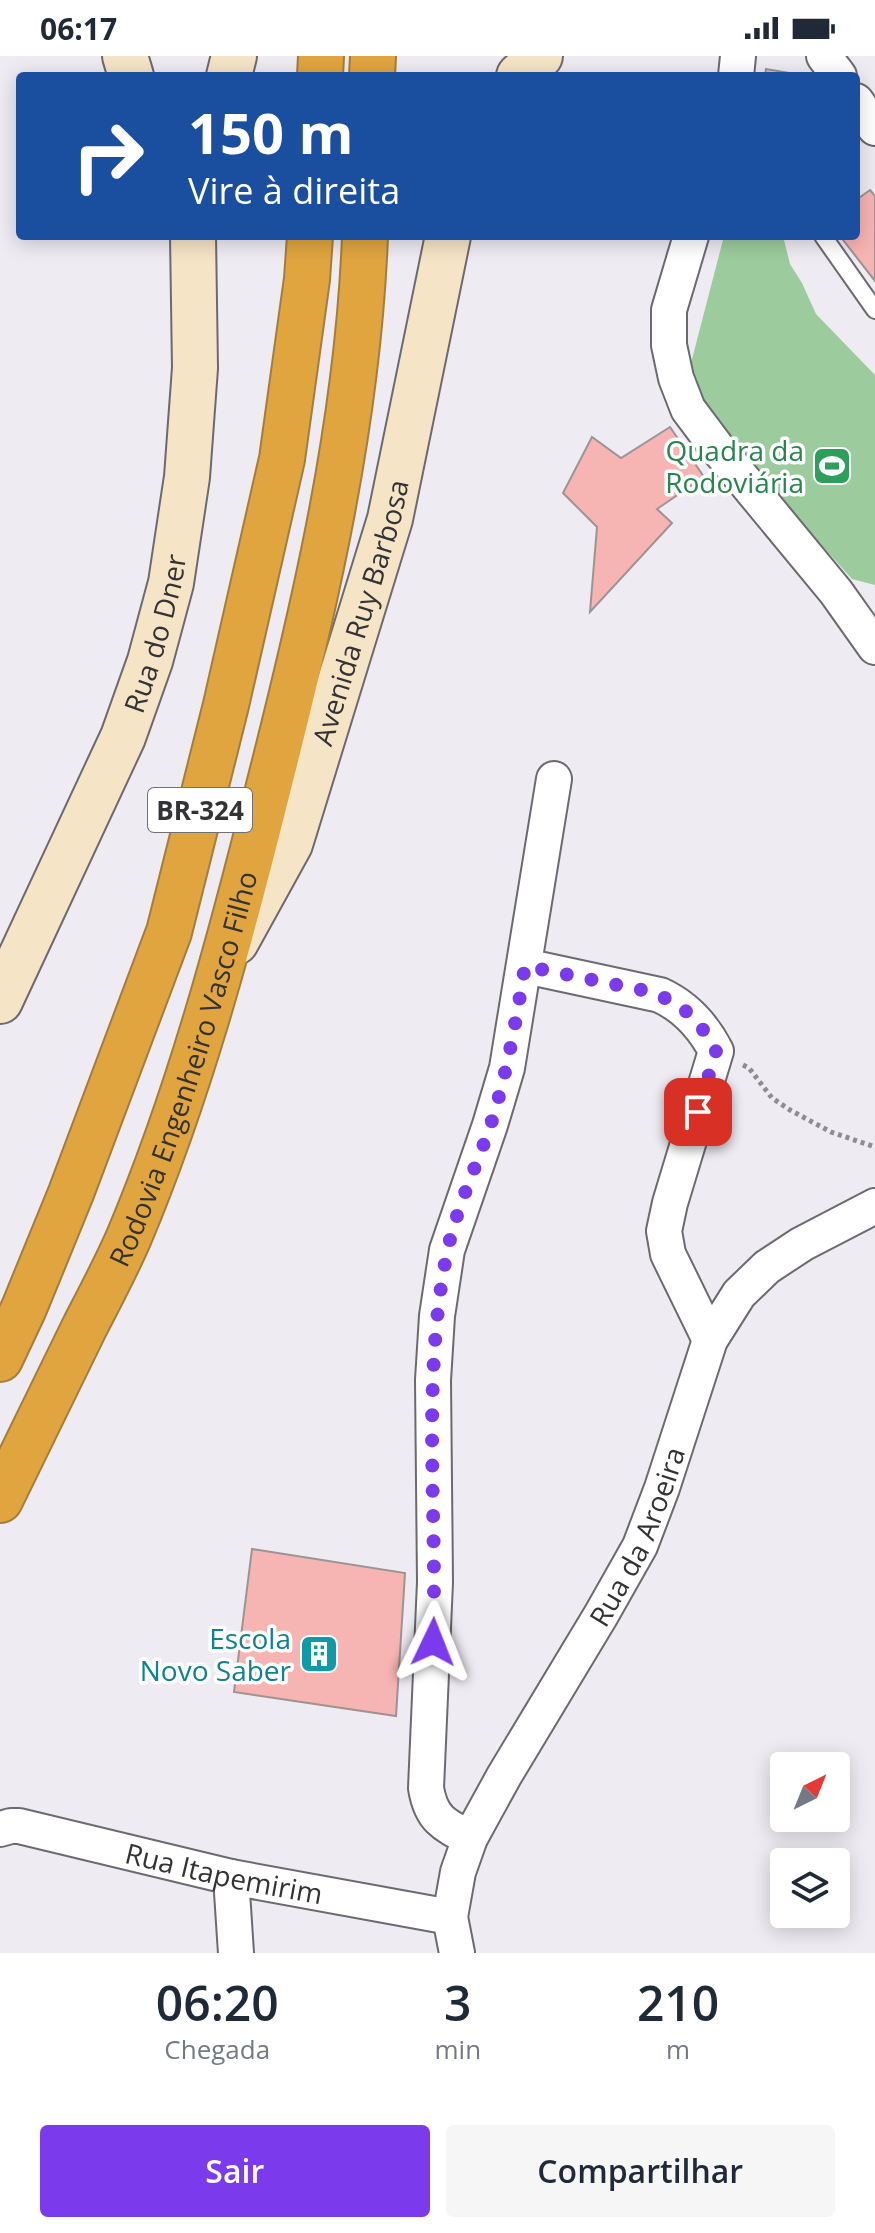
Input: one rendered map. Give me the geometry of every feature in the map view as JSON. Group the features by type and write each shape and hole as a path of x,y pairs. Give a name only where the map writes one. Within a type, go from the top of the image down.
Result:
{"highway":[{"name":"Rodovia Engenheiro Vasco Filho","path":"0,1359 71,1193 169,932 226,705 282,459 310,240"},
{"name":"Rodovia Engenheiro Vasco Filho","path":"0,1500 128,1238 173,1121 238,910 290,703 335,499 363,295 365,240"}],"main road":[{"path":"523,72 540,56"},
{"name":"Rua do Dner","path":"0,1001 123,737 150,661 171,583 187,477 195,368 193,240"},
{"name":"Avenida Ruy Barbosa","path":"220,972 290,844 390,519 447,240"}],"street":[{"path":"823,56 836,72"},
{"path":"860,107 875,128"},
{"path":"690,240 669,310 669,345 676,378 688,409 836,592 875,647"},
{"path":"470,1838 445,1825 434,1814 428,1803 426,1788 435,1582 433,1380 436,1332 447,1250 507,1068 554,779"},
{"path":"525,966 660,995 677,1003 692,1016 716,1051 664,1231 668,1254 710,1340"},
{"name":"Rua da Aroeira","path":"450,1917 458,1872 470,1838 640,1546 710,1340 739,1294 767,1267 802,1244 875,1206"},
{"name":"Rua Itapemirim","path":"0,1829 19,1826 231,1877 450,1917"},
{"path":"231,1877 236,1953"},
{"path":"450,1917 457,1953"}],"lane":[{"path":"826,240 875,310"}],"path":[{"path":"716,1051 749,1068 772,1098 790,1110 831,1132 875,1147"}],"green space":[{"path":"723,240 784,240 790,264 816,314 875,375 875,585 852,579 721,433 689,388 691,363"}],"building":[{"path":"870,190 875,196 875,281 843,240 860,240 860,197"},
{"path":"670,427 704,477 657,509 672,523 590,612 597,527 563,493 592,437 621,458"},
{"name":"Escola Novo Saber","path":"252,1549 405,1573 396,1716 234,1692"}],"place":[{"name":"Quadra da Rodoviária","path":"832,466"},
{"name":"Escola Novo Saber","path":"319,1654"}],"route":[{"path":"433,1642 433,1380 437,1316 447,1250 507,1068 525,966 642,990 677,1003 707,1034 716,1051 698,1112"}]}
